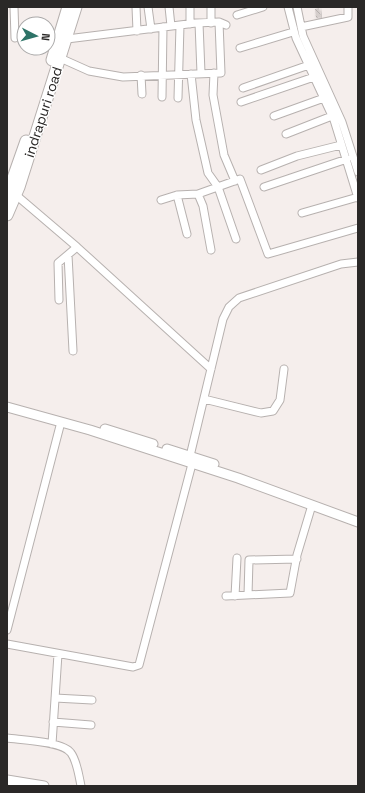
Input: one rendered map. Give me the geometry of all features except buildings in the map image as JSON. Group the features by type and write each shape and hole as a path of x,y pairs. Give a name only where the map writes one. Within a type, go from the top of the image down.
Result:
{"main road":[{"name":"indrapuri road","path":"7,215 35,113 68,7"},
{"name":"indrapuri road","path":"12,195 67,39 76,7"}],"street":[{"path":"14,7 15,38"},
{"path":"136,7 137,31"},
{"path":"148,7 152,29"},
{"path":"169,7 172,26"},
{"path":"190,7 190,24"},
{"path":"60,58 89,71 123,77 162,74 221,73 219,23 211,7"},
{"path":"237,15 263,7"},
{"path":"288,7 293,32 332,116 358,197 302,213"},
{"path":"297,7 303,36 342,122 358,172"},
{"path":"301,27 348,17 348,7"},
{"path":"199,23 201,74"},
{"path":"67,39 180,25 219,23"},
{"path":"178,98 180,74 180,25"},
{"path":"162,97 163,27"},
{"path":"240,48 293,32"},
{"path":"243,88 308,65"},
{"path":"214,73 213,95 224,155 235,181"},
{"path":"191,74 193,101 208,173 218,187 236,239"},
{"path":"141,75 142,94"},
{"path":"241,102 314,77"},
{"path":"274,116 324,98"},
{"path":"286,134 332,116"},
{"path":"262,170 297,156 341,145"},
{"path":"264,187 347,160"},
{"path":"161,200 178,195 198,194 240,179 268,254 358,228"},
{"path":"198,194 203,206 211,250"},
{"path":"12,195 77,247 211,369"},
{"path":"178,195 187,234"},
{"path":"59,300 58,263 77,247"},
{"path":"68,255 73,351"},
{"path":"7,644 133,667 139,665 191,460 223,319 229,307 233,302 341,264 358,262"},
{"path":"204,399 261,413 273,411 280,400 284,368"},
{"path":"7,402 85,422 191,460 358,516"},
{"path":"7,407 191,460"},
{"path":"7,630 60,422"},
{"path":"269,486 312,505 358,522"},
{"path":"226,596 290,593 297,559 312,505"},
{"path":"235,596 237,558"},
{"path":"248,595 249,560 297,559"},
{"path":"52,744 58,654"},
{"path":"55,698 92,700"},
{"path":"54,722 91,725"},
{"path":"7,738 52,744 68,750 72,754 81,786"},
{"path":"7,780 44,786"}]}
